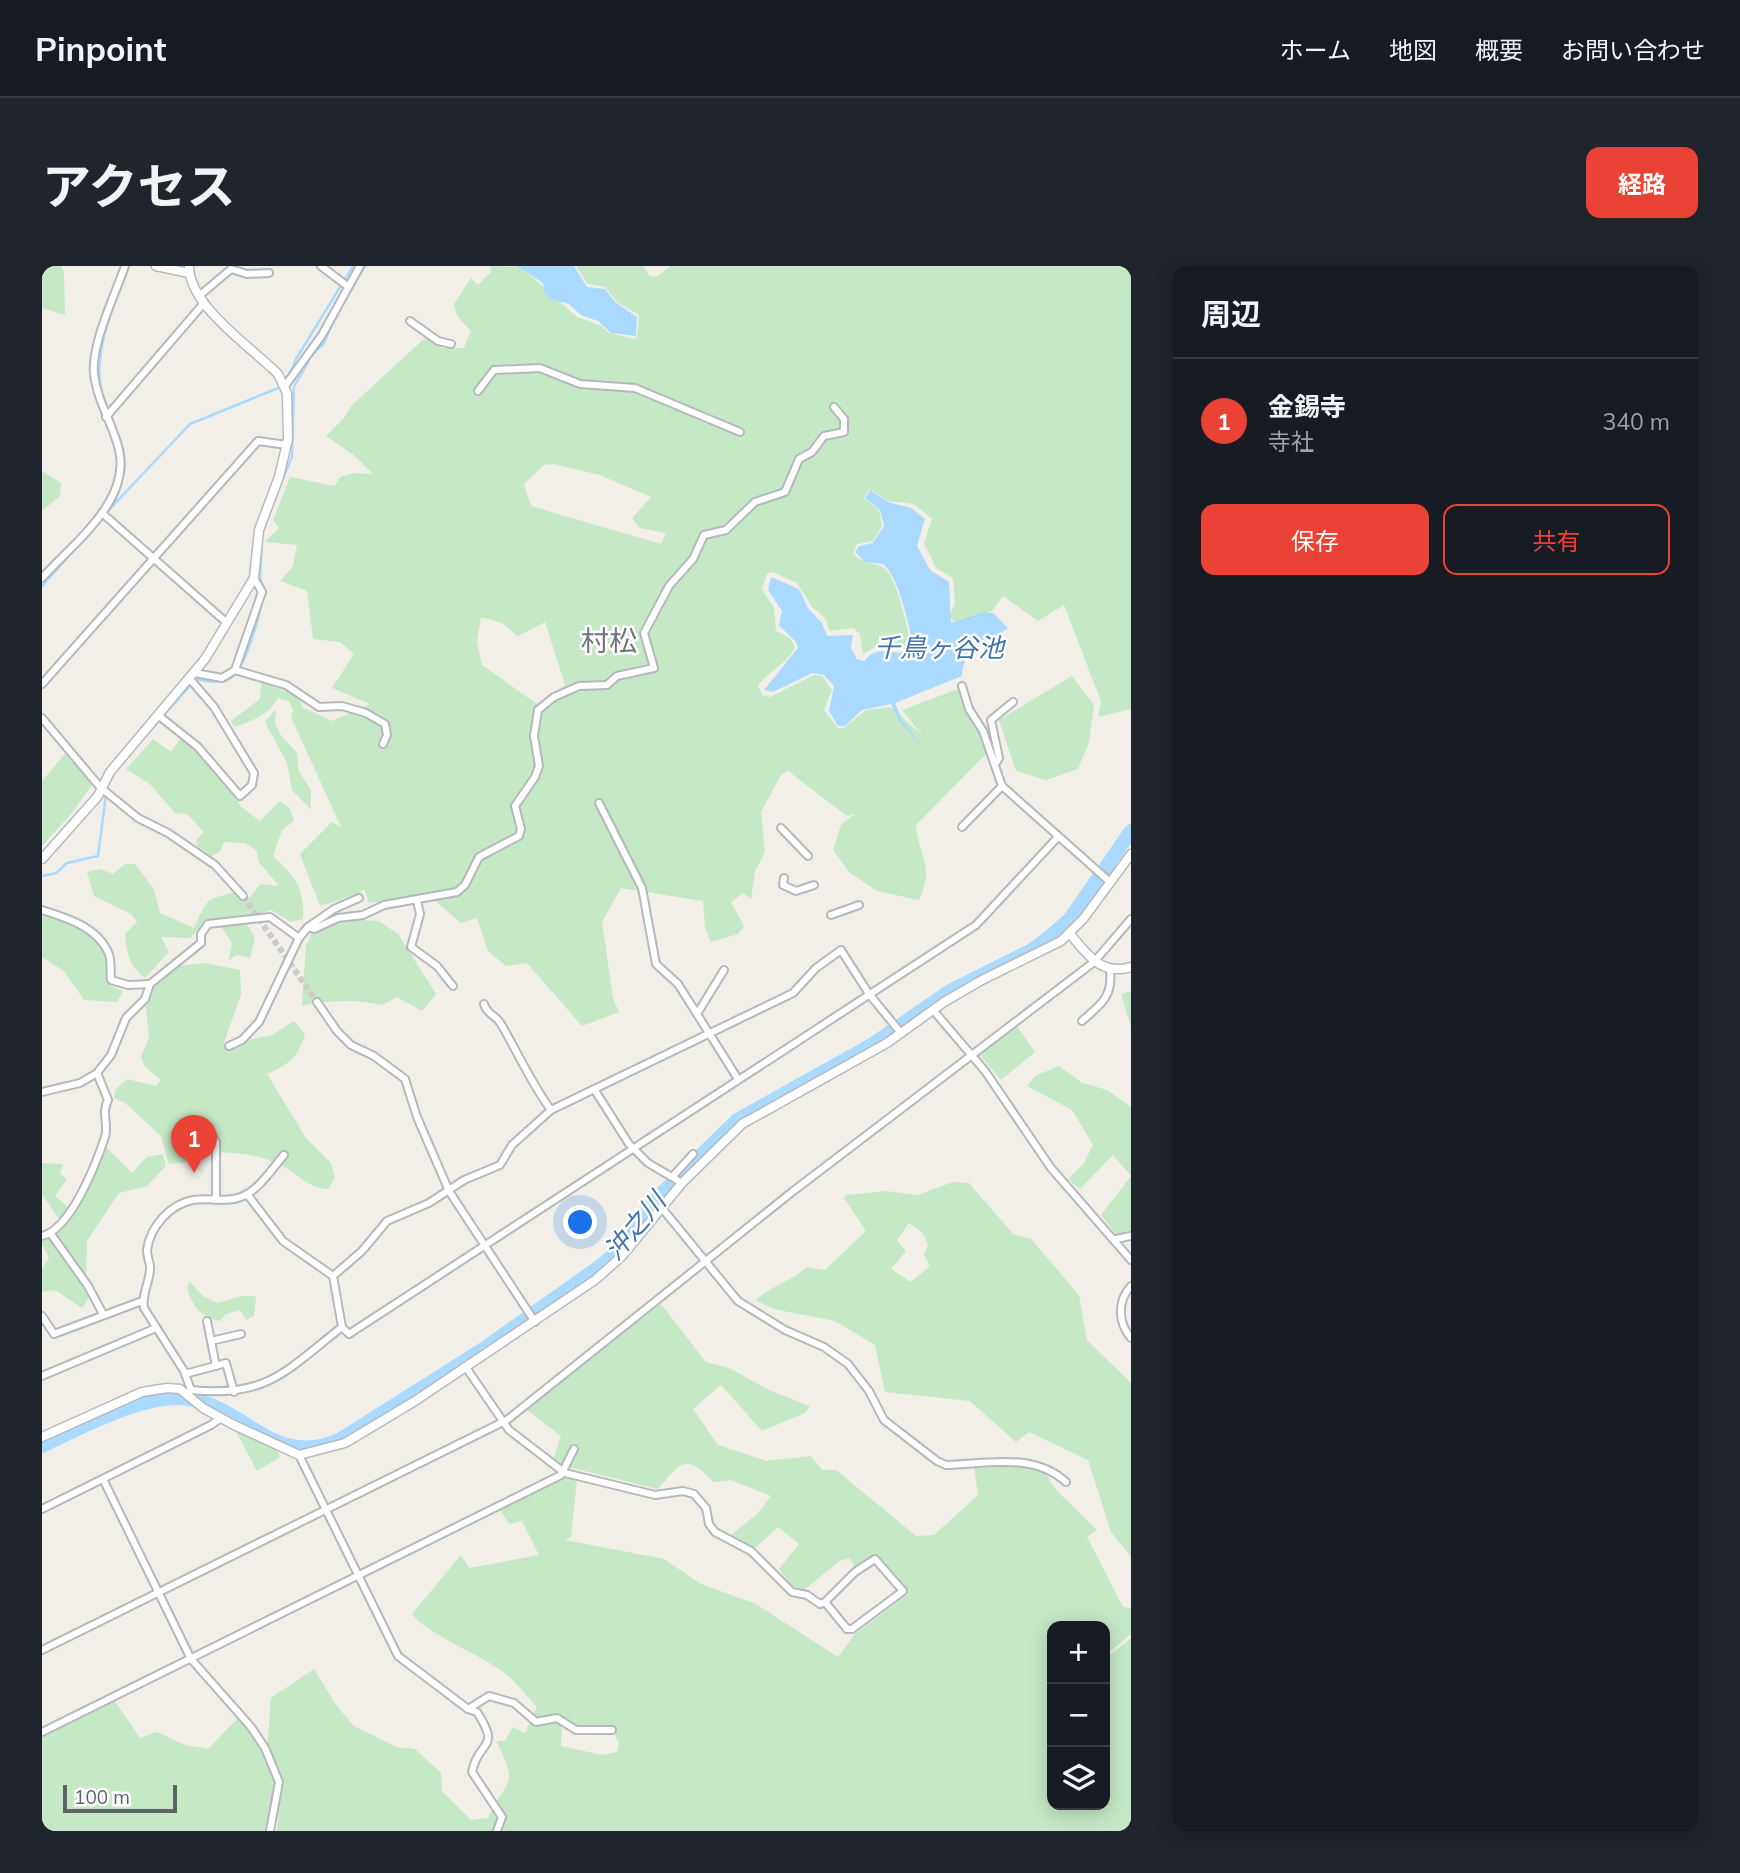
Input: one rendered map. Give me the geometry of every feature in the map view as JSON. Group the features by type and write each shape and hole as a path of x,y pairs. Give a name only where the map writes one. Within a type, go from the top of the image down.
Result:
{"street":[{"path":"42,578 102,513 116,491 121,465 117,441 106,417 94,373 95,358 125,266"},
{"path":"42,859 98,796 100,787 192,675 228,623 254,578 259,530 287,445 285,386 278,374 202,299 189,269 156,266"},
{"path":"321,266 346,285"},
{"path":"285,386 322,335 346,285 360,266"},
{"path":"106,417 202,299 231,268 247,274 268,273"},
{"path":"410,321 438,341 451,344"},
{"path":"478,391 486,376 494,370 540,368 580,384 635,388 740,432"},
{"path":"308,927 314,929 338,918 363,915 384,905 457,892 465,885 479,856 519,836 521,829 515,806 536,777 539,766 534,736 538,710 554,697 579,685 607,685 617,676 654,668 644,633 669,586 693,559 699,541 710,533 726,530 755,502 785,492 799,458 812,452 824,436 844,432 844,419 834,407"},
{"path":"42,684 258,441 287,445"},
{"path":"102,513 228,623"},
{"path":"192,675 222,678 235,670 262,592 254,578"},
{"path":"235,670 286,685 319,707 342,706 366,713 384,724 387,735 383,744"},
{"path":"158,715 198,747 240,796 252,785 254,773 192,675"},
{"path":"962,686 969,709 983,731 996,763 1002,786 1057,838 1110,882"},
{"path":"996,763 999,758 991,720 1013,702"},
{"path":"42,718 100,787 138,818 168,833 215,865 243,896"},
{"path":"962,827 1002,786"},
{"path":"599,803 642,888 656,964 678,984 738,1079"},
{"path":"781,828 808,856"},
{"path":"247,1194 283,1241 333,1276 342,1327 349,1334 976,925 1057,838"},
{"path":"299,1455 345,1443 535,1322 610,1267 635,1242 682,1183 742,1124 901,1033 933,1010 1070,934 1131,854"},
{"path":"784,878 783,885 796,891 814,885"},
{"path":"229,1046 242,1040 259,1022 299,938 308,927 334,909 359,898"},
{"path":"418,901 420,914 411,947 437,966 453,986"},
{"path":"831,915 859,905"},
{"path":"42,910 78,922 89,931 108,952 111,980 128,985 150,984"},
{"path":"42,1092 80,1083 97,1073 111,1055 121,1027 145,999 150,984 201,943 201,934 208,924 270,917 299,938"},
{"path":"42,1650 502,1423 704,1262 1094,962 1131,919"},
{"path":"1070,934 1094,962 1110,971 1131,967"},
{"path":"333,1276 362,1251 380,1226 429,1203 464,1180 500,1165 512,1145 551,1110 793,993 816,968 841,950 869,994 901,1033"},
{"path":"697,1014 724,970"},
{"path":"1082,1021 1105,1000 1112,984 1110,971"},
{"path":"317,1002 337,1031 351,1045 374,1056 405,1079 417,1117 449,1191 535,1322"},
{"path":"484,1004 488,1013 499,1020 533,1085 551,1110"},
{"path":"933,1010 973,1054 1051,1168 1116,1239 1131,1260"},
{"path":"97,1073 108,1100 103,1109 106,1135 94,1171 66,1217 44,1236 89,1286 103,1314"},
{"path":"594,1088 633,1148 657,1169 673,1175 682,1183"},
{"path":"204,1122 216,1142 216,1200"},
{"path":"673,1175 694,1154"},
{"path":"284,1156 247,1194 230,1200 193,1200 180,1204 159,1222 147,1250 150,1268 142,1301 185,1374 190,1391 203,1408 299,1455 398,1656 467,1709 477,1712 489,1731 490,1738 472,1772 502,1817 497,1831"},
{"path":"661,1207 738,1301 778,1327 824,1347 848,1364 869,1391 884,1420 937,1461 946,1465 1017,1462 1047,1468 1066,1482"},
{"path":"1116,1239 1131,1236"},
{"path":"1131,1286 1124,1294 1121,1313 1124,1329 1131,1338"},
{"path":"42,1316 54,1334 142,1301"},
{"path":"207,1321 216,1366"},
{"path":"42,1437 142,1392 167,1388 190,1391 250,1390 274,1380 342,1327"},
{"path":"42,1376 156,1328"},
{"path":"211,1340 241,1334"},
{"path":"185,1374 226,1363 234,1392"},
{"path":"465,1366 502,1423 564,1472 655,1495 682,1491 694,1494 706,1508 709,1524 715,1532 751,1550 792,1592 820,1604 855,1572 875,1559 902,1591 852,1629 847,1629 825,1602"},
{"path":"42,1509 212,1426 221,1418"},
{"path":"42,1732 564,1472 574,1449"},
{"path":"103,1479 191,1659 251,1727 265,1748 279,1782 270,1831"},
{"path":"467,1709 489,1696 514,1703 536,1722 557,1718 576,1730 612,1730"}],"green space":[{"path":"42,266 61,266 64,273 65,315 42,308"},
{"path":"490,266 521,267 577,317 600,325 609,333 634,339 637,337 639,315 617,302 605,287 587,284 576,266 643,266 650,276 658,276 670,266 1131,266 1131,709 1098,717 1101,701 1064,605 1038,621 1003,596 992,611 955,622 949,617 955,604 953,578 936,568 924,543 932,519 914,504 888,501 869,489 864,498 879,510 882,526 873,541 857,544 853,553 862,561 882,567 890,575 902,606 910,645 907,649 877,646 863,654 860,634 853,628 830,631 825,618 812,607 797,583 773,572 767,574 762,589 774,608 776,631 790,638 795,647 788,658 758,686 763,696 770,697 814,675 822,676 832,690 824,710 838,728 844,728 866,710 891,707 922,735 902,710 958,689 961,691 987,753 916,825 926,869 924,888 919,900 877,891 850,873 833,850 841,825 855,814 847,816 788,771 781,775 761,812 765,852 755,871 751,899 743,893 731,902 744,926 738,934 711,942 705,928 703,901 621,888 602,922 613,998 619,1012 582,1026 527,963 506,966 488,951 477,918 461,923 427,894 369,903 364,889 359,894 320,906 300,854 332,822 341,827 291,717 293,711 289,701 278,698 264,714 241,725 234,727 231,721 260,699 261,681 299,697 302,707 332,721 370,704 332,688 354,654 340,642 313,639 307,591 280,581 293,566 297,545 265,542 279,528 273,520 290,477 335,486 340,477 354,473 373,474 355,456 326,436 344,418 351,406 426,337 442,348 464,348 471,331 457,316 454,304 471,278 478,285 491,272","holes":["553,464 600,475 651,497 632,518 640,528 666,533 661,544 531,506 524,484 544,465","481,617 502,623 518,636 545,622 565,685 537,704 482,665 477,642"]},
{"path":"42,471 61,483 60,496 42,511"},
{"path":"1072,676 1094,705 1089,742 1078,769 1046,780 1016,771 999,720"},
{"path":"276,709 275,723 280,734 297,753 299,772 311,790 311,810 292,790 287,763 265,722"},
{"path":"183,735 202,752 205,764 206,757 235,791 240,806 260,821 280,801 289,807 294,821 282,830 273,856 297,884 302,899 303,919 291,922 271,910 244,919 255,938 250,958 237,955 229,960 232,943 216,919 204,923 190,938 161,937 169,952 145,978 132,964 125,934 137,922 131,914 94,896 87,872 100,869 113,874 125,864 135,864 154,889 160,913 194,928 206,904 214,898 239,891 249,898 261,884 279,886 258,861 257,851 245,843 224,842 220,851 212,856 197,846 197,839 204,832 187,814 175,813 150,784 126,769 153,739 171,752"},
{"path":"65,754 93,784 42,846 42,781"},
{"path":"42,914 78,927 100,945 106,958 111,986 123,991 117,1002 84,1000 64,971 42,957"},
{"path":"345,919 379,921 398,934 436,994 422,1011 397,997 382,1005 342,1001 302,1006 306,945 313,931"},
{"path":"204,963 240,970 241,995 223,1045 272,1035 294,1021 305,1034 292,1059 267,1074 306,1138 331,1163 335,1178 328,1189 314,1186 265,1158 217,1152 216,1143 213,1154 184,1162 168,1163 161,1136 125,1103 114,1098 115,1090 127,1079 156,1086 161,1080 145,1067 141,1057 149,1037 145,999 150,984 170,967","holes":["204,1123 214,1139 204,1126 188,1132"]},
{"path":"1131,991 1131,1027 1121,994"},
{"path":"1017,1026 1035,1052 1001,1080 979,1054"},
{"path":"1059,1066 1082,1083 1107,1090 1131,1107 1131,1176 1113,1155 1080,1189 1068,1179 1084,1163 1093,1145 1072,1110 1027,1086 1035,1076"},
{"path":"102,1143 132,1173 147,1157 163,1154 166,1166 147,1186 119,1193 87,1241 86,1288 93,1291 82,1308 55,1290 42,1292 42,1269 49,1258 42,1244 42,1235 54,1228 72,1207"},
{"path":"42,1163 63,1164 60,1173 67,1179 55,1196 69,1208 59,1219 42,1194"},
{"path":"1131,1176 1131,1233 1119,1238 1101,1215"},
{"path":"953,1182 969,1183 1013,1234 1031,1239 1079,1295 1087,1340 1131,1383 1131,1557 1111,1532 1088,1460 1029,1432 1016,1442 970,1401 885,1392 875,1345 835,1321 773,1309 756,1300 807,1267 825,1270 866,1231 844,1198 846,1195 886,1191 918,1195","holes":["909,1223 923,1233 928,1245 924,1255 930,1266 911,1282 891,1269 906,1251 897,1240"]},
{"path":"190,1282 203,1296 217,1303 241,1296 256,1296 254,1316 246,1320 240,1310 226,1314 220,1321 207,1317 191,1299 187,1287"},
{"path":"661,1304 706,1362 731,1369 771,1391 810,1406 805,1413 762,1431 721,1385 693,1409 718,1445 766,1461 811,1456 822,1470 836,1470 916,1536 934,1535 978,1495 974,1467 1024,1466 1045,1473 1057,1491 1097,1530 1087,1537 1123,1607 1131,1608 1131,1634 1110,1652 1110,1621 1047,1621 1047,1810 1110,1810 1110,1655 1131,1638 1131,1831 277,1831 282,1781 267,1751 271,1698 314,1669 336,1705 354,1726 397,1747 415,1749 441,1773 442,1791 471,1820 488,1818 505,1788 509,1775 496,1741 505,1741 513,1727 525,1733 537,1707 503,1672 429,1629 412,1614 461,1555 469,1568 539,1555 522,1521 509,1524 499,1508 561,1478 577,1479 571,1537 565,1540 664,1559 701,1584 756,1604 838,1657 855,1634 908,1594 874,1555 856,1570 850,1558 839,1561 803,1591 791,1585 779,1569 799,1544 778,1527 755,1548 731,1535 758,1513 771,1496 731,1480 713,1482 690,1464 678,1467 658,1489 552,1463 561,1436 523,1407","holes":["562,1719 583,1731 613,1732 619,1743 617,1752 602,1755 561,1746"]},
{"path":"232,1424 278,1452 280,1457 257,1471"},
{"path":"112,1697 140,1738 157,1732 185,1745 208,1749 240,1716 263,1752 272,1772 274,1792 265,1831 42,1831 42,1733"}],"water":[{"path":"517,266 574,266 587,287 605,289 615,302 637,317 636,336 611,333 598,321 581,315 569,304 550,299 544,293 543,283"},
{"name":"千鳥ヶ谷池","path":"870,490 888,502 911,508 925,519 917,546 930,570 949,582 951,623 984,612 993,613 1008,628 972,652 963,666 962,676 895,703 902,720 925,750 899,721 891,704 862,710 845,726 838,726 829,711 834,686 824,675 812,673 773,692 764,690 798,648 796,642 779,625 782,611 768,590 771,577 799,589 808,608 822,623 827,636 853,635 851,648 857,659 864,661 871,654 880,651 904,652 913,643 902,601 889,570 883,564 865,562 855,552 859,546 873,543 884,526 880,510 865,498"}],"waterway":[{"path":"288,378 296,359 353,266"},
{"path":"347,296 365,266"},
{"path":"115,501 122,480 123,450 103,401 99,372 104,337 118,293"},
{"path":"275,497 292,457 294,387 312,355 324,343 338,311"},
{"path":"105,514 190,424 283,386"},
{"path":"262,540 260,579 265,591"},
{"path":"42,586 78,546"},
{"path":"141,741 196,679 221,681 235,674 251,642 263,598"},
{"path":"42,876 56,873 67,863 98,856 106,795"},
{"name":"沖之川","path":"42,1446 114,1413 172,1398 189,1399 209,1405 228,1413 262,1434 298,1447 318,1447 341,1439 485,1348 603,1264 623,1246 657,1198 737,1120 873,1044 950,991 1032,950 1049,937 1069,920 1131,831"}],"tunnel":[{"path":"243,896 317,1002"}],"place":[{"name":"金錫寺","path":"194,1173"}],"district":[{"name":"村松","path":"609,641"}]}
